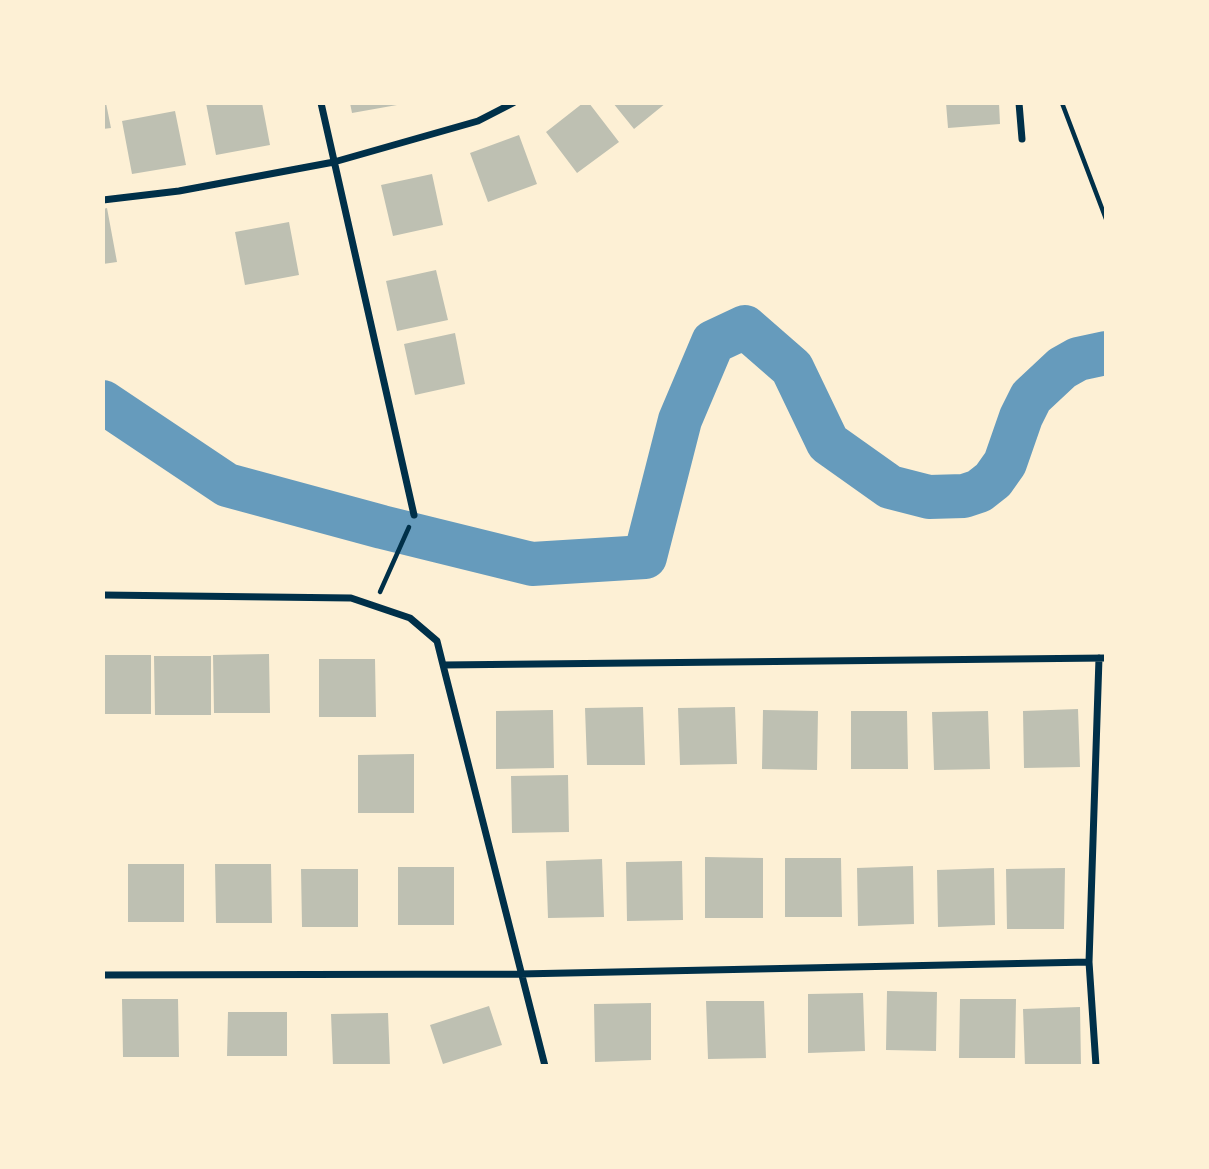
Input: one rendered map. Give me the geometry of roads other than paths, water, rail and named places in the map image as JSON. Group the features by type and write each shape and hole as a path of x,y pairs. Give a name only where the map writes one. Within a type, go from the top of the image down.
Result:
{"street":[{"path":"321,103 414,515"},
{"path":"103,200 179,191 334,162 478,121 513,103"},
{"path":"1019,103 1022,139"},
{"path":"103,594 351,598 410,618 437,641 545,1066"},
{"path":"443,665 1102,658 1089,962 1096,1066"},
{"path":"103,975 520,974 1089,962"}],"waterway":[{"path":"103,402 227,485 532,564 645,557 680,420 713,342 745,327 792,368 828,443 890,487 929,497 964,496 979,491 993,480 1005,463 1031,397 1062,368 1078,359 1106,353"}]}
